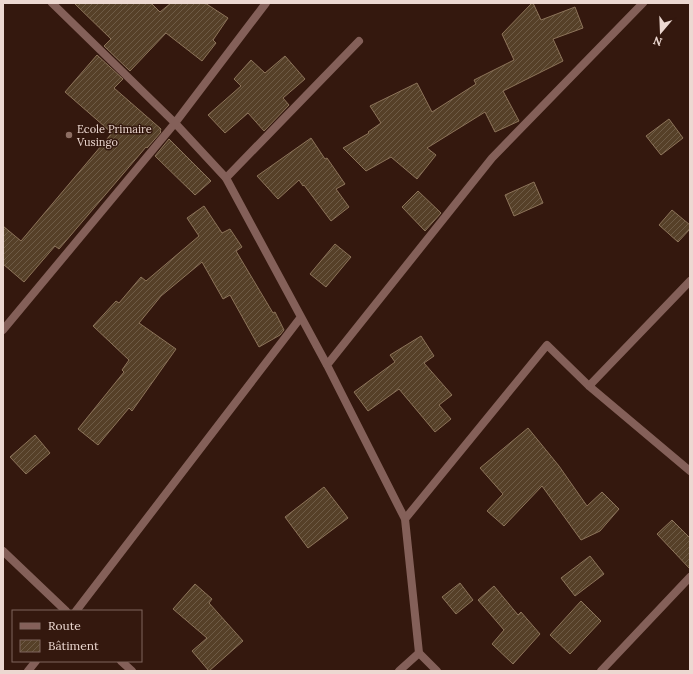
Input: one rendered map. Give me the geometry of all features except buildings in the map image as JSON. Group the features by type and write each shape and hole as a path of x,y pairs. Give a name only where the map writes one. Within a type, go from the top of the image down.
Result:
{"street":[{"path":"52,3 175,123 226,178 327,365 405,520 419,653 437,671"},
{"path":"3,330 175,123 266,3"},
{"path":"327,365 492,158 643,3"},
{"path":"226,178 359,41"},
{"path":"589,386 690,281"},
{"path":"77,610 301,318"},
{"path":"405,520 547,345 589,386 690,471"},
{"path":"3,551 65,610"},
{"path":"601,671 690,578"},
{"path":"399,671 419,653"},
{"path":"28,671 35,662"},
{"path":"122,662 132,671"}],"place":[{"name":"Ecole Primaire Vusingo","path":"69,135"}]}
